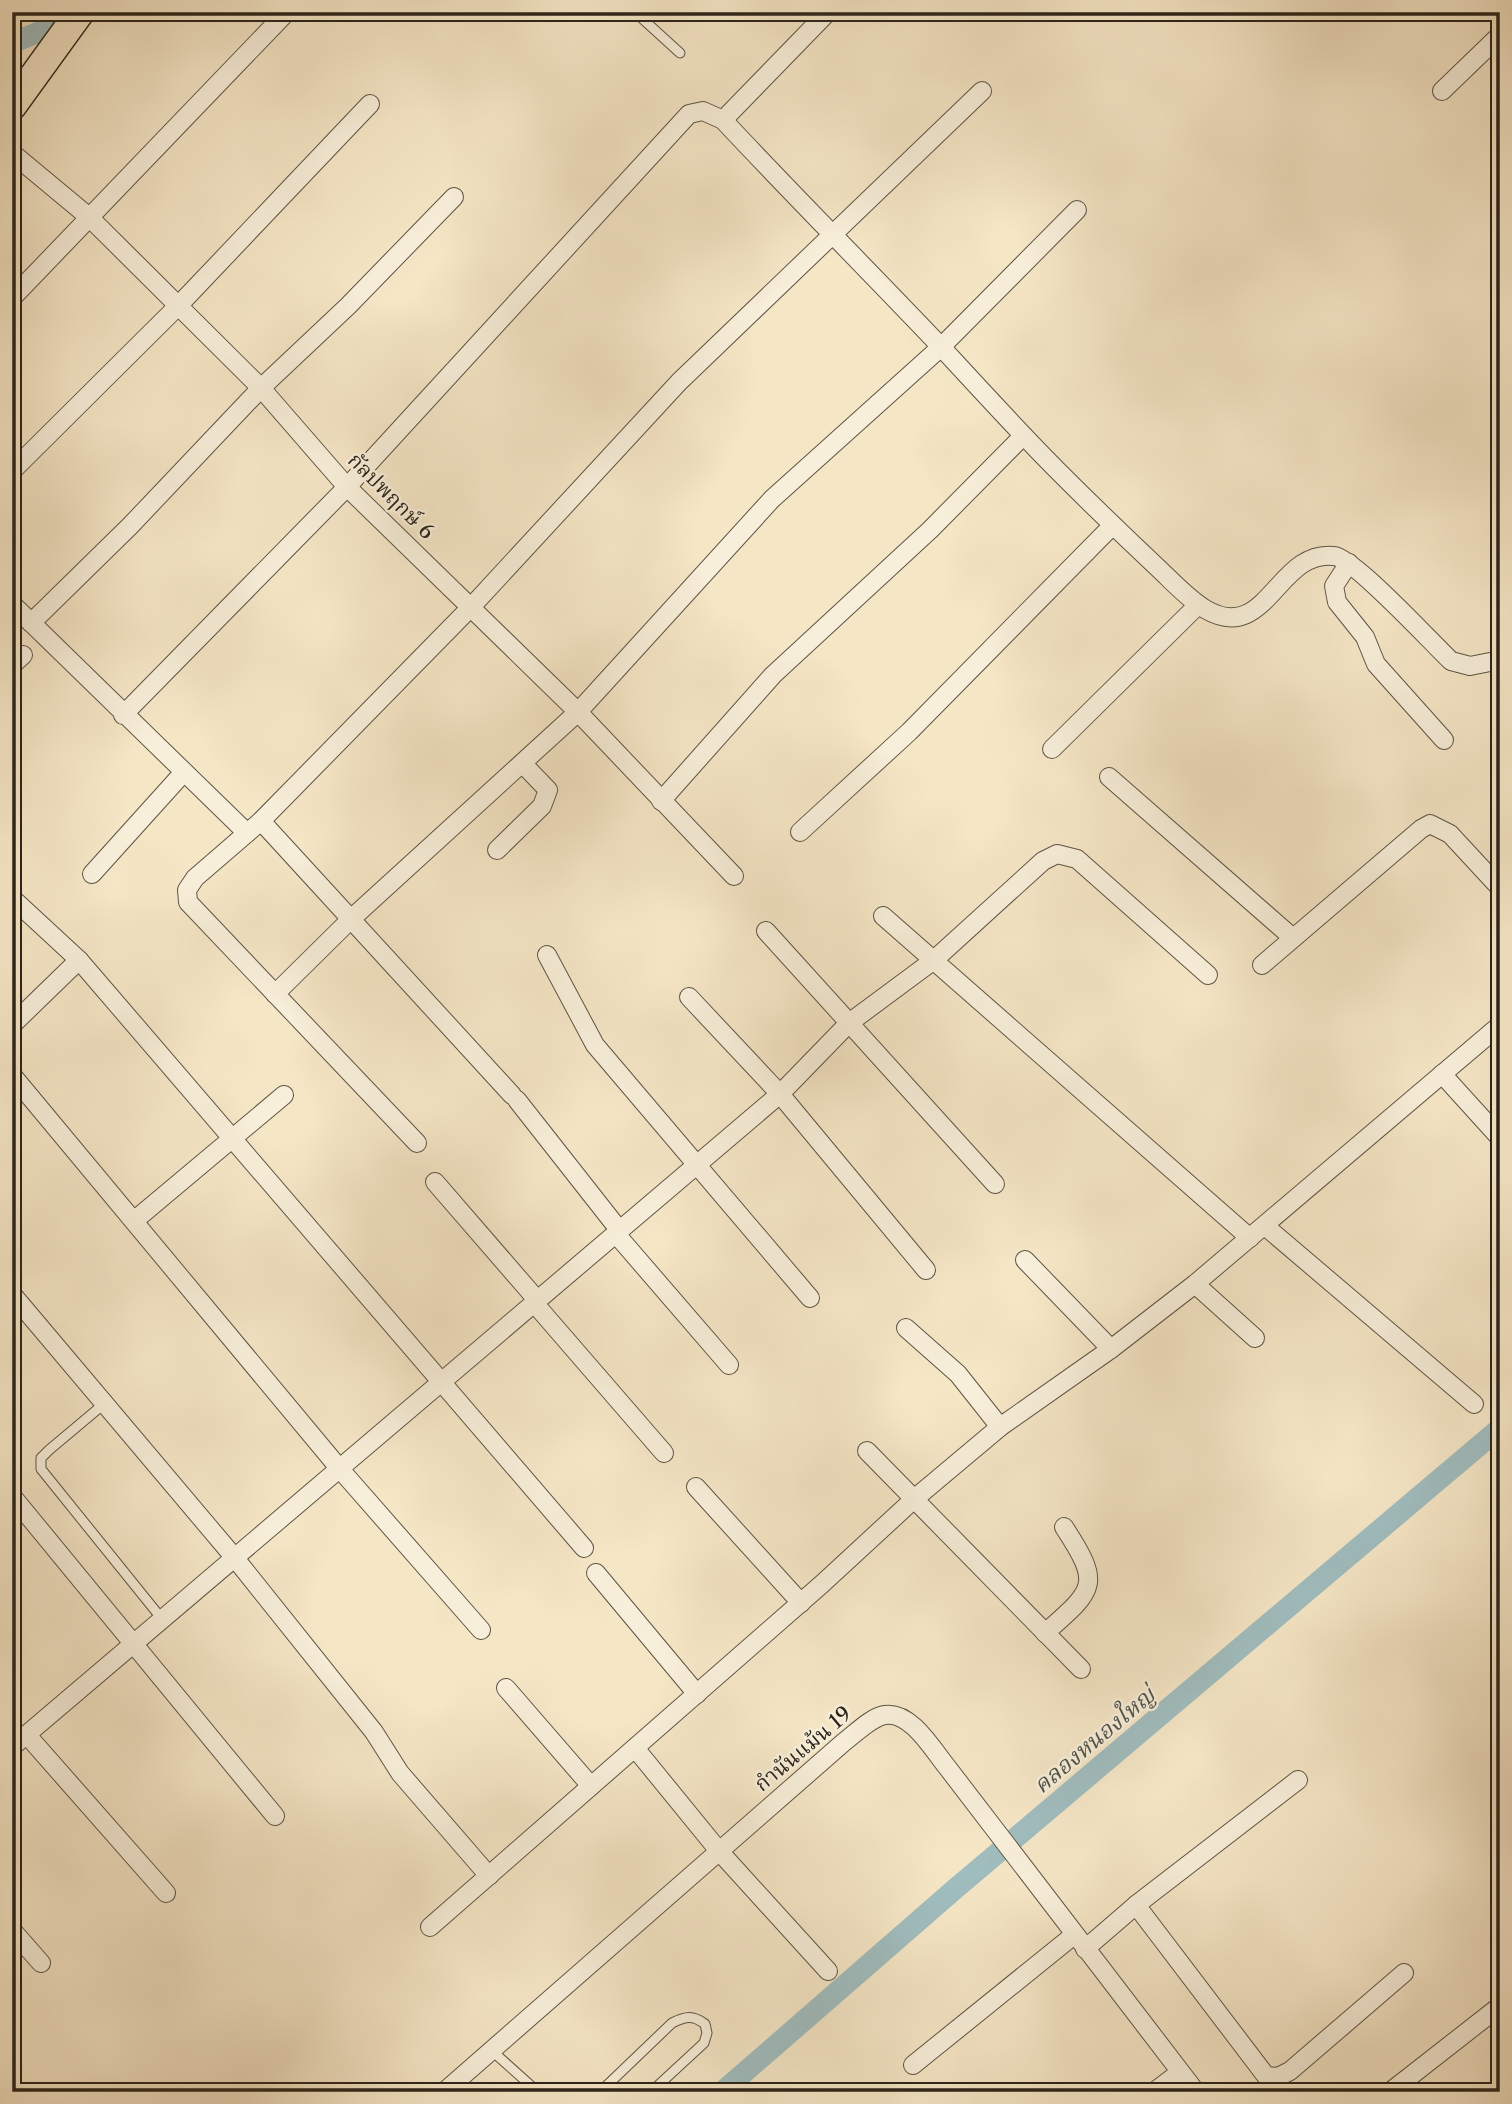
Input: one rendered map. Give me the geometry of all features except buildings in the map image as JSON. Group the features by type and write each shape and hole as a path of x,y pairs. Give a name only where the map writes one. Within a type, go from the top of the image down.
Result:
{"main road":[{"path":"12,106 80,12"}],"street":[{"path":"723,120 828,12"},
{"path":"12,298 283,16"},
{"path":"1442,91 1500,34"},
{"path":"417,1143 188,902 187,890 195,878 254,827 472,606 679,382 982,91"},
{"path":"12,471 178,306 370,104"},
{"path":"123,715 347,487 690,114 703,111 723,120 1023,436 1112,526 1198,605 1219,617 1232,620 1249,615 1294,571 1314,559 1334,556 1349,564 1451,661 1470,666 1500,660"},
{"name":"กัลปพฤกษ์ 6","path":"12,153 89,217 261,388 347,487 578,712 734,876"},
{"path":"32,623 139,517 261,388 348,306 454,197"},
{"path":"275,994 351,919 578,712 772,499 941,347 1077,210"},
{"path":"661,801 773,675 930,530 1023,436"},
{"path":"800,832 909,732 1112,526"},
{"path":"1349,564 1335,586 1337,602 1364,637 1376,664 1444,740"},
{"path":"12,604 184,772 254,827 351,919 515,1097 618,1233 729,1365"},
{"path":"1052,749 1198,605"},
{"path":"497,850 542,806 547,796 548,790 523,764"},
{"path":"92,874 184,772"},
{"path":"1109,777 1293,938"},
{"path":"1262,965 1430,824 1450,834 1500,888"},
{"path":"12,1747 780,1094 849,1023 934,960 1044,861 1057,854 1077,859 1208,975"},
{"path":"12,898 79,960 584,1548"},
{"path":"883,916 1099,1109 1250,1238"},
{"path":"766,931 995,1184"},
{"path":"547,955 595,1045 810,1298"},
{"path":"12,1025 79,960"},
{"path":"690,997 780,1094 926,1269"},
{"path":"430,1927 801,1603 913,1500 1000,1427 1111,1349 1195,1284 1500,1025"},
{"path":"1442,1074 1500,1138"},
{"path":"12,1075 339,1468 481,1630"},
{"path":"135,1220 284,1096"},
{"path":"435,1182 664,1452"},
{"path":"1265,1226 1474,1404"},
{"path":"1025,1260 1111,1349"},
{"path":"1195,1284 1255,1338"},
{"path":"12,1294 234,1557 374,1732 400,1773 489,1876"},
{"path":"906,1328 958,1374 1000,1427"},
{"path":"867,1451 1081,1669"},
{"path":"696,1487 801,1603"},
{"path":"12,1496 275,1816"},
{"path":"1045,1633 1074,1608 1085,1595 1090,1582 1088,1563 1064,1527"},
{"path":"596,1573 697,1693"},
{"path":"506,1688 591,1786"},
{"name":"กำนันแม้น 19","path":"444,2092 844,1742 877,1718 887,1714 902,1718 916,1731 995,1829 1196,2092"},
{"path":"27,1735 166,1893"},
{"path":"635,1748 719,1851 828,1971"},
{"path":"912,2065 1080,1942 1136,1905 1298,1780"},
{"path":"1136,1905 1266,2076 1290,2071 1404,1973"},
{"path":"12,1930 41,1963"},
{"path":"1390,2092 1500,2006"},
{"path":"1154,2092 1179,2073"}],"lane":[{"path":"635,12 680,53"},
{"path":"105,1403 41,1458 41,1469 163,1619"},
{"path":"600,2092 673,2023 685,2017 696,2018 705,2024 707,2033 704,2043 652,2092"},
{"path":"491,2050 538,2092"}],"waterway":[{"path":"12,43 78,16"},
{"name":"คลองหนองใหญ่","path":"722,2092 955,1889 1500,1428"}]}
